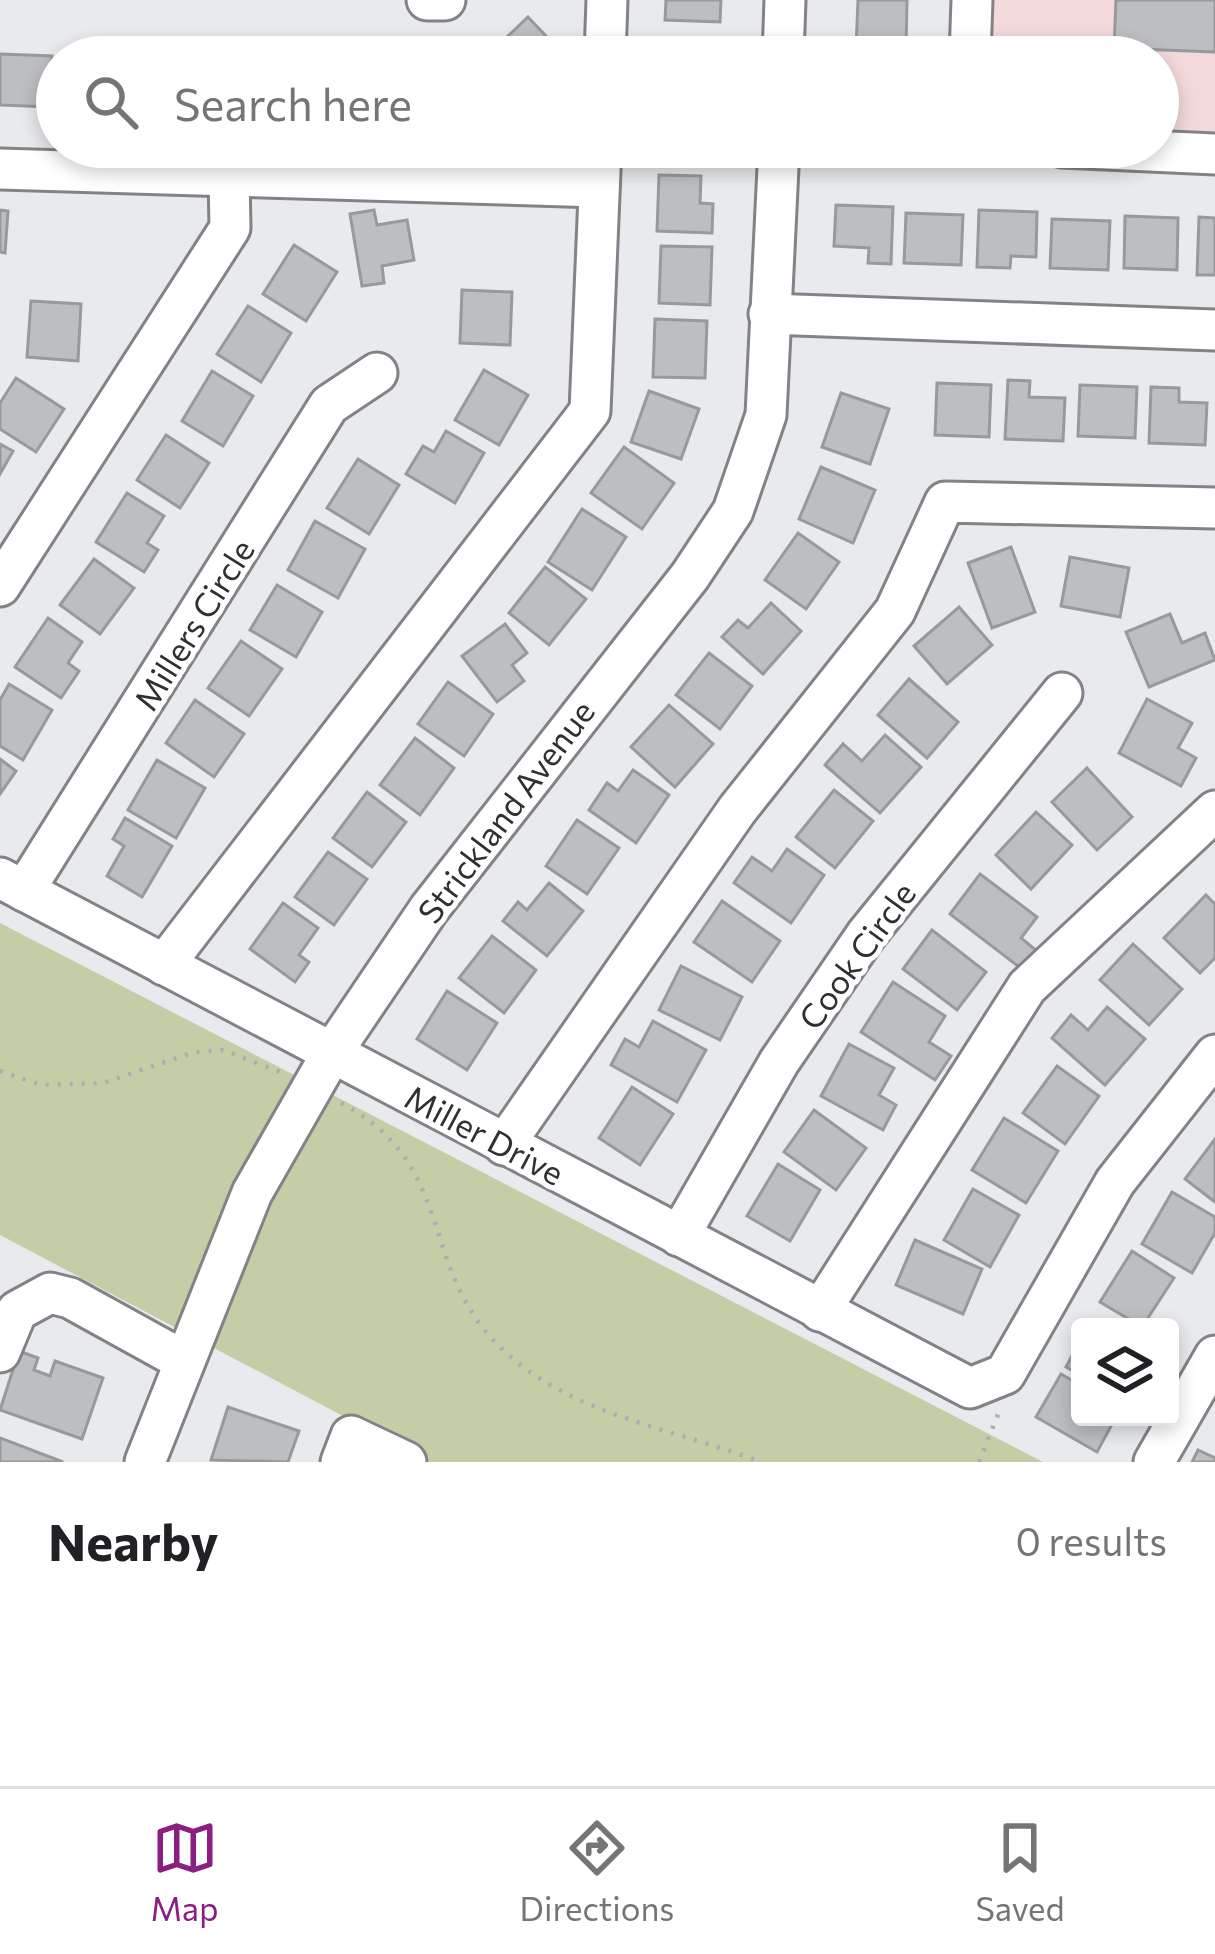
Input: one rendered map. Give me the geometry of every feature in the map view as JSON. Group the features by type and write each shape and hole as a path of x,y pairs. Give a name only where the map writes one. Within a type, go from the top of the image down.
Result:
{"street":[{"path":"427,0 445,0"},
{"path":"606,36 607,0"},
{"path":"784,36 785,0"},
{"path":"970,36 971,0"},
{"path":"1179,152 1215,154"},
{"path":"164,965 590,411 600,168"},
{"name":"Strickland Avenue","path":"145,1462 252,1193 332,1052 429,909 690,576 733,511 766,415 777,168"},
{"path":"0,169 599,188"},
{"path":"0,586 230,229 229,176"},
{"path":"769,314 1215,330"},
{"name":"Millers Circle","path":"12,884 329,405 377,373"},
{"path":"504,1145 736,810 895,611 945,502 1215,508"},
{"name":"Cook Circle","path":"679,1236 779,1062 866,934 1062,693"},
{"path":"820,1311 1027,987 1215,811"},
{"name":"Miller Drive","path":"12,884 820,1311 982,1383"},
{"path":"982,1383 1005,1374 1115,1183 1215,1055"},
{"path":"0,1352 17,1311 50,1293 70,1298 184,1361"},
{"path":"1154,1462 1215,1356"},
{"path":"341,1462 351,1436 406,1462"}],"path":[{"path":"0,1071 41,1085 103,1083 195,1052 223,1050 251,1057 312,1088 384,1128 406,1152 426,1193 452,1277 502,1349 534,1373 602,1408 761,1462"},
{"path":"980,1462 1000,1419 982,1383"}],"shaded area":[{"path":"982,0 1215,0 1215,148 1179,147 1179,36 981,36"}],"green space":[{"path":"0,923 1043,1462 430,1462 0,1235"}],"building":[{"path":"666,0 721,0 720,22 665,20"},
{"path":"858,0 907,0 906,36 856,36"},
{"path":"1116,0 1215,0 1215,52 1179,51 1179,36 1114,36"},
{"path":"528,17 546,36 508,36"},
{"path":"0,54 36,55 36,106 0,105"},
{"path":"659,175 701,176 700,203 713,204 712,233 657,231"},
{"path":"836,205 893,207 891,264 868,263 869,248 834,246"},
{"path":"0,210 8,211 5,253 0,252"},
{"path":"374,210 377,225 407,220 414,260 382,266 384,283 362,286 350,214"},
{"path":"979,210 1037,212 1036,257 1011,256 1010,268 977,267"},
{"path":"906,213 963,215 961,265 904,263"},
{"path":"1125,216 1178,218 1177,270 1124,268"},
{"path":"1199,217 1215,218 1215,275 1197,275"},
{"path":"1052,219 1110,221 1108,270 1050,268"},
{"path":"294,245 337,272 306,321 263,294"},
{"path":"661,246 712,247 710,305 659,303"},
{"path":"462,290 512,292 510,345 460,343"},
{"path":"31,301 81,304 78,361 27,357"},
{"path":"248,306 291,333 261,382 217,354"},
{"path":"655,319 707,321 705,378 653,377"},
{"path":"484,370 528,395 499,445 455,420"},
{"path":"212,371 253,396 223,446 182,421"},
{"path":"16,378 64,409 36,452 0,429 0,403"},
{"path":"1008,380 1030,381 1029,397 1065,398 1063,441 1005,439"},
{"path":"937,383 991,385 989,437 935,435"},
{"path":"1080,385 1137,387 1135,438 1078,436"},
{"path":"1151,387 1179,388 1179,402 1207,403 1205,445 1149,443"},
{"path":"649,391 699,409 681,459 631,442"},
{"path":"841,393 889,409 870,464 822,447"},
{"path":"446,431 484,453 455,503 406,474 423,446 434,452"},
{"path":"166,435 209,463 180,508 137,480"},
{"path":"0,444 13,451 0,474"},
{"path":"624,447 674,483 642,529 591,493"},
{"path":"358,459 399,485 369,534 327,508"},
{"path":"821,467 875,490 853,543 799,519"},
{"path":"127,493 164,516 147,543 158,550 144,572 96,542"},
{"path":"582,509 626,537 592,590 548,562"},
{"path":"315,521 365,549 338,598 288,570"},
{"path":"798,533 839,562 806,609 765,580"},
{"path":"1011,547 1035,612 992,628 968,563"},
{"path":"1070,557 1129,568 1120,617 1061,606"},
{"path":"94,559 134,588 100,634 60,605"},
{"path":"545,567 586,599 549,645 509,613"},
{"path":"277,585 322,612 296,657 250,630"},
{"path":"771,603 801,631 763,674 722,637 738,620 748,628"},
{"path":"959,607 992,645 947,684 914,646"},
{"path":"1170,614 1182,643 1205,633 1215,660 1149,687 1126,632"},
{"path":"48,618 82,642 68,663 79,671 61,698 15,667"},
{"path":"505,624 527,653 512,665 524,681 497,702 462,656"},
{"path":"241,641 282,669 249,716 208,688"},
{"path":"709,653 752,686 720,729 676,695"},
{"path":"909,679 958,722 927,758 878,715"},
{"path":"448,682 493,714 464,756 418,724"},
{"path":"9,684 52,710 23,760 0,746 0,700"},
{"path":"1147,699 1192,723 1178,748 1196,758 1181,786 1119,753"},
{"path":"195,700 244,734 214,777 166,743"},
{"path":"669,705 713,744 675,787 631,747"},
{"path":"885,735 921,767 880,813 825,765 843,744 862,761"},
{"path":"415,738 454,768 420,815 380,785"},
{"path":"0,759 16,771 0,794"},
{"path":"157,760 205,788 176,838 128,810"},
{"path":"1087,768 1132,817 1097,850 1052,802"},
{"path":"633,770 669,795 636,843 589,810 607,783 618,791"},
{"path":"834,790 873,821 835,868 796,837"},
{"path":"367,792 406,822 372,867 333,838"},
{"path":"1036,812 1072,845 1031,889 996,855"},
{"path":"125,818 172,846 142,897 107,876 124,846 113,839"},
{"path":"577,820 619,848 587,894 546,866"},
{"path":"787,849 824,875 791,923 734,883 752,857 772,871"},
{"path":"328,852 367,879 334,925 295,897"},
{"path":"980,874 1037,917 1021,938 1037,951 1023,970 950,914"},
{"path":"549,883 583,911 547,956 503,921 518,902 527,910"},
{"path":"1206,895 1215,904 1215,958 1200,973 1164,938"},
{"path":"722,901 780,941 752,982 694,942"},
{"path":"283,903 318,928 299,955 309,962 295,982 250,949"},
{"path":"932,930 986,972 957,1010 903,969"},
{"path":"492,936 536,970 504,1013 459,978"},
{"path":"1133,944 1182,989 1149,1025 1100,980"},
{"path":"681,966 742,997 720,1040 659,1010"},
{"path":"893,982 945,1016 929,1042 951,1056 935,1080 861,1032"},
{"path":"447,991 497,1023 467,1070 417,1039"},
{"path":"1107,1007 1145,1039 1105,1085 1052,1038 1071,1015 1088,1030"},
{"path":"653,1021 706,1050 677,1102 611,1065 625,1039 639,1047"},
{"path":"849,1044 894,1068 879,1095 896,1105 883,1130 821,1096"},
{"path":"1057,1066 1099,1096 1065,1144 1023,1113"},
{"path":"632,1087 673,1114 640,1165 599,1138"},
{"path":"814,1110 866,1148 836,1190 784,1152"},
{"path":"1004,1118 1058,1151 1026,1203 972,1170"},
{"path":"1215,1139 1215,1202 1185,1179"},
{"path":"778,1164 820,1190 790,1241 747,1216"},
{"path":"973,1189 1019,1215 990,1267 944,1240"},
{"path":"1172,1192 1215,1217 1215,1233 1192,1273 1142,1244"},
{"path":"915,1240 982,1269 963,1314 896,1285"},
{"path":"1132,1251 1174,1278 1148,1318 1127,1318 1100,1302"},
{"path":"19,1351 38,1358 34,1370 50,1376 55,1361 103,1378 82,1439 0,1410"},
{"path":"1061,1374 1071,1380 1071,1426 1111,1426 1097,1452 1036,1417"},
{"path":"228,1407 299,1431 288,1462 211,1460"},
{"path":"0,1438 63,1462 0,1462"},
{"path":"1198,1450 1215,1458 1215,1462 1192,1462"}]}
